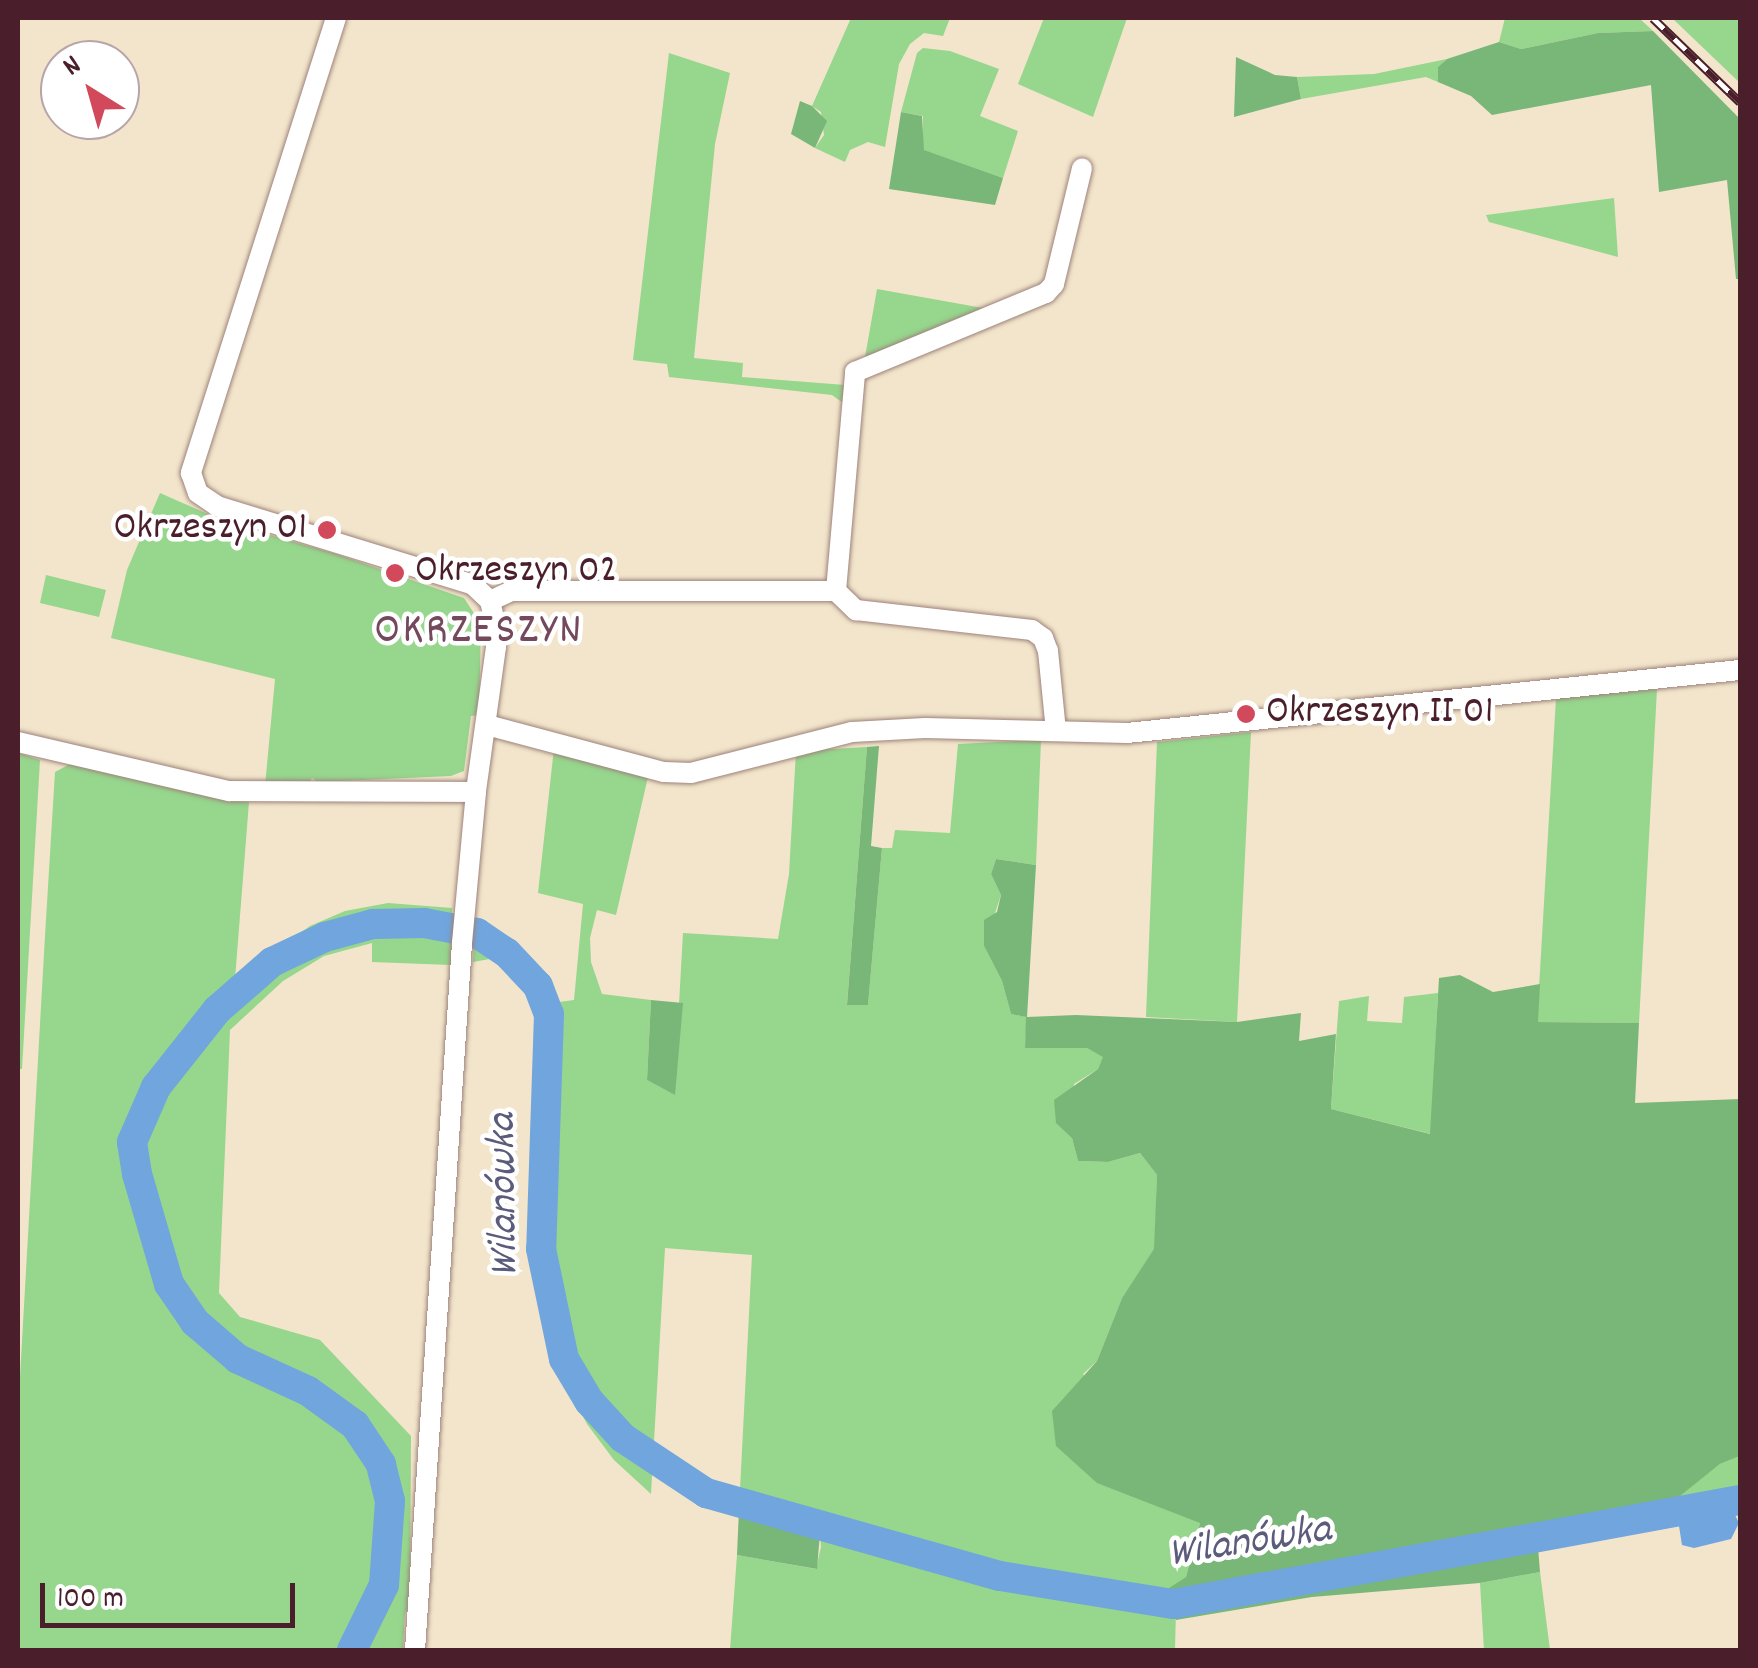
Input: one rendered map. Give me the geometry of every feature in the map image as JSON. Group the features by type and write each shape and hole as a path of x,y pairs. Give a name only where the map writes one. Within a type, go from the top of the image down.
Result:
{"street":[{"path":"336,18 191,464 192,481 198,493 218,506 472,585 490,602 496,647 476,792 462,943 415,1650"},
{"path":"836,591 855,372 1046,292 1054,284 1082,168"},
{"path":"490,602 510,591 836,591 856,610 1037,633 1048,651 1056,731"},
{"path":"488,725 674,774 852,732 925,728 1127,733 1740,670"},
{"path":"18,742 229,792 476,792"}],"green space":[{"path":"851,18 950,18 943,36 924,33 910,44 899,64 885,147 868,142 850,150 845,162 815,148 824,135 821,112 812,106"},
{"path":"1044,18 1127,18 1093,117 1018,84"},
{"path":"1505,18 1639,18 1653,31 1598,33 1521,49 1499,42"},
{"path":"1672,18 1740,18 1740,83"},
{"path":"1653,31 1740,119 1740,279 1736,279 1727,180 1659,192 1651,85 1492,115 1471,96 1438,82 1438,67 1447,59 1499,42 1521,49 1598,33"},
{"path":"923,48 950,51 999,69 980,116 1018,131 1003,178 923,150 923,116 901,112 917,53"},
{"path":"669,53 730,73 715,144 694,358 743,363 742,377 845,385 843,403 832,395 669,377 667,364 633,360"},
{"path":"1236,57 1275,75 1297,77 1301,99 1234,117"},
{"path":"1447,59 1438,67 1438,82 1426,77 1301,99 1297,77 1374,74"},
{"path":"800,101 812,106 827,121 815,148 791,134"},
{"path":"901,112 922,116 924,150 1003,178 995,205 889,189"},
{"path":"1614,198 1618,257 1489,222 1486,215"},
{"path":"877,289 994,310 864,363"},
{"path":"160,493 228,523 336,554 464,598 481,624 479,715 471,716 464,771 451,776 318,782 312,778 307,787 265,786 275,679 111,638 127,570"},
{"path":"46,575 106,590 99,617 40,603"},
{"path":"1657,689 1639,1023 1537,1022 1556,698"},
{"path":"1251,732 1237,1022 1146,1017 1157,742"},
{"path":"1041,740 1036,865 996,859 991,874 1001,895 984,946 1002,981 1011,1014 1027,1017 1025,1048 1087,1048 1104,1056 1098,1069 1074,1084 1072,1138 1078,1161 1108,1162 1140,1153 1157,1175 1155,1249 1122,1298 1097,1361 1083,1374 1200,1523 1186,1577 1164,1593 1176,1595 1363,1565 1669,1504 1720,1464 1740,1456 1740,1507 1176,1609 1175,1650 730,1650 737,1555 816,1569 821,1547 820,1533 739,1509 752,1255 665,1248 651,1494 614,1460 587,1424 554,1362 541,1321 537,1280 535,1020 530,998 505,966 495,958 473,962 475,919 513,945 546,982 551,1003 574,1000 583,904 538,893 554,748 648,777 616,915 597,910 590,938 591,962 602,994 651,1000 647,1080 674,1094 683,933 778,939 789,874 796,751 867,747 847,1004 868,1005 882,848 892,848 895,830 950,833 958,744"},
{"path":"879,746 871,846 882,848 868,1005 847,1005 867,747"},
{"path":"18,753 40,760 22,1069 18,1069"},
{"path":"72,763 249,802 235,979 310,926 345,911 388,903 452,908 451,965 372,962 372,943 324,956 283,981 230,1030 219,1293 240,1317 320,1340 411,1436 410,1606 405,1613 403,1650 18,1650 18,1412 45,936 55,772"},
{"path":"996,859 1036,865 1027,1017 1076,1015 1237,1022 1301,1013 1299,1041 1336,1034 1331,1109 1430,1134 1439,978 1460,975 1493,992 1540,984 1538,1022 1639,1023 1635,1103 1740,1099 1740,1456 1720,1464 1670,1504 1363,1565 1176,1595 1163,1592 1186,1577 1200,1523 1097,1483 1056,1446 1052,1411 1097,1361 1122,1298 1154,1249 1157,1175 1140,1153 1108,1162 1078,1161 1072,1138 1056,1123 1054,1100 1098,1069 1103,1057 1087,1048 1025,1048 1026,1017 1011,1014 1002,981 984,946 984,920 997,912 1001,895 991,874"},
{"path":"1438,993 1431,1134 1331,1109 1339,1001 1369,996 1367,1021 1402,1023 1404,997"},
{"path":"651,1000 683,1003 675,1095 647,1080"},
{"path":"739,1509 820,1533 817,1569 737,1555"},
{"path":"1538,1547 1540,1572 1480,1583 1312,1597 1176,1620 1175,1609"},
{"path":"1540,1572 1550,1650 1484,1650 1480,1583"}],"water":[{"path":"1735,1515 1739,1523 1731,1539 1694,1548 1682,1545 1679,1526"}],"waterway":[{"name":"Wilanówka","path":"352,1650 384,1585 390,1501 381,1464 355,1425 308,1391 238,1359 195,1322 169,1284 137,1174 132,1142 156,1087 217,1010 272,962 325,937 373,924 424,923 477,933 507,953 538,986 549,1014 541,1249 564,1359 589,1401 623,1438 706,1493 1000,1576 1173,1604 1740,1500"}],"railway":[{"path":"1653,18 1740,102"}],"place":[{"name":"Okrzeszyn 01","path":"327,530"},
{"name":"Okrzeszyn 02","path":"395,573"},
{"name":"Okrzeszyn II 01","path":"1246,714"}],"district":[{"name":"OKRZESZYN","path":"479,633"}]}
